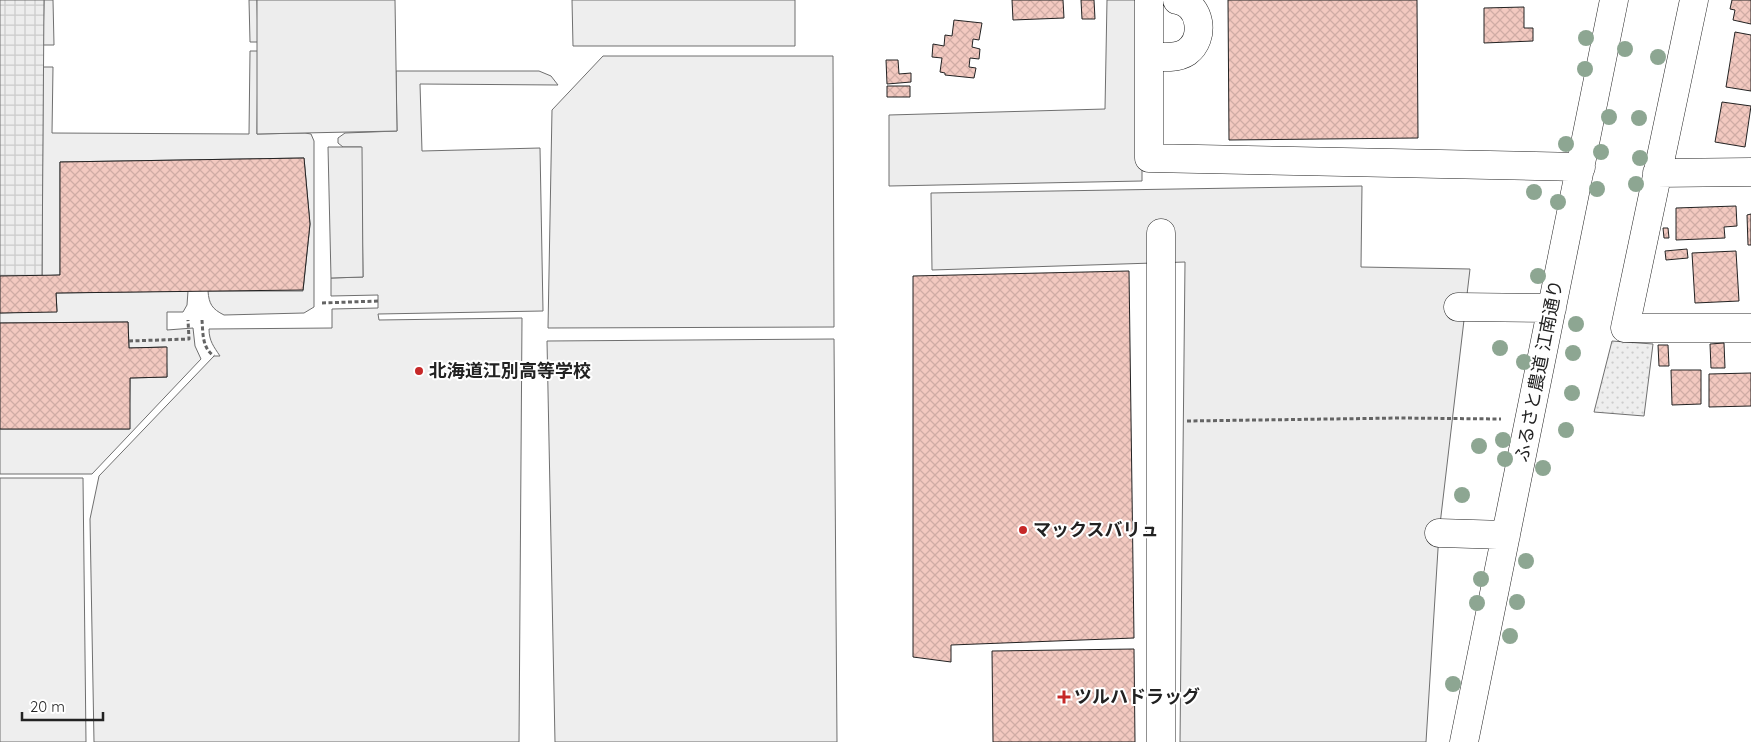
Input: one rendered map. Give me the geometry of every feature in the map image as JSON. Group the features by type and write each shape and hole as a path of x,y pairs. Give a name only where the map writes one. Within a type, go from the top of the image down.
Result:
{"street":[{"path":"1149,0 1149,158 1581,167"},
{"path":"1149,56 1171,57 1187,52 1195,43 1200,32 1198,18 1193,9 1184,1 1178,0"},
{"name":"ふるさと農道 江南通り","path":"1464,742 1614,0"},
{"path":"1694,0 1625,328 1751,328"},
{"path":"1657,173 1751,172"},
{"path":"1161,232 1162,742"},
{"path":"1458,307 1552,308"},
{"path":"1439,533 1506,535"}],"path":[{"path":"322,303 378,301"},
{"path":"129,341 189,339 188,320"},
{"path":"202,320 203,340 209,352 214,356"},
{"path":"1161,422 1401,418 1507,420"}],"shaded area":[{"path":"0,0 44,0 42,276 0,276"},
{"path":"44,0 53,0 54,45 43,45"},
{"path":"249,0 257,0 258,42 250,42"},
{"path":"257,0 395,0 397,131 257,134"},
{"path":"572,0 795,0 795,46 573,46"},
{"path":"1107,0 1142,0 1142,181 889,186 889,115 1105,109"},
{"path":"250,51 258,51 257,134 305,133 311,134 314,141 314,307 304,313 224,315 212,306 208,291 303,291 310,224 304,158 60,162 60,275 42,276 43,67 53,67 52,133 249,134"},
{"path":"603,56 833,56 834,327 548,328 552,110"},
{"path":"396,71 539,71 551,76 558,85 420,84 422,151 540,148 543,311 378,314 379,320 522,318 519,742 94,742 90,519 99,476 214,356 220,356 211,340 209,329 332,328 332,309 378,308 378,295 331,296 331,278 363,277 361,147 343,147 338,143 338,138 345,133 397,131"},
{"path":"328,147 362,147 363,277 331,278"},
{"path":"1362,186 1361,267 1470,269 1439,533 1426,742 1180,742 1185,262 932,270 931,193"},
{"path":"188,291 187,305 183,312 167,312 167,330 193,328 195,346 201,359 92,474 0,474 0,429 129,429 130,378 167,377 166,347 129,348 128,322 0,323 0,313 57,311 56,293"},
{"path":"834,339 837,742 555,742 547,341"},
{"path":"1612,341 1653,344 1644,416 1594,412"},
{"path":"0,478 83,478 86,742 0,742"}],"building":[{"path":"1012,0 1063,0 1064,18 1013,20"},
{"path":"1081,0 1094,0 1095,19 1082,19"},
{"path":"1228,0 1417,0 1418,138 1229,140"},
{"path":"1732,0 1751,0 1751,24 1733,20 1735,10 1730,9"},
{"path":"1524,7 1524,28 1533,28 1533,41 1484,43 1484,8"},
{"path":"954,20 982,23 979,40 973,39 972,47 980,49 979,59 970,58 969,67 976,68 974,78 945,75 945,73 940,72 942,58 932,57 933,44 944,46 945,35 952,36"},
{"path":"1735,32 1751,35 1751,91 1726,87"},
{"path":"886,60 898,60 899,74 911,73 911,82 887,84"},
{"path":"887,86 910,86 910,97 887,97"},
{"path":"1722,102 1751,106 1745,147 1715,142"},
{"path":"304,158 310,224 303,290 56,293 57,312 0,313 0,276 60,275 60,162"},
{"path":"1736,206 1737,226 1724,227 1725,238 1676,240 1676,208"},
{"path":"1751,214 1751,245 1748,245 1747,215"},
{"path":"1663,228 1668,228 1669,238 1664,238"},
{"path":"1687,249 1688,258 1666,260 1665,251"},
{"path":"1736,251 1739,301 1695,303 1692,253"},
{"name":"マックスバリュ","path":"1129,271 1134,638 951,645 951,662 913,657 913,276"},
{"path":"128,322 129,348 167,347 167,377 130,378 130,429 0,429 0,323"},
{"path":"1724,343 1725,368 1711,368 1710,344"},
{"path":"1658,345 1668,345 1669,366 1659,366"},
{"path":"1671,370 1701,370 1701,404 1672,405"},
{"path":"1751,373 1751,406 1709,407 1709,374"},
{"name":"ツルハドラッグ","path":"1134,649 1135,742 993,742 992,651"}],"place":[{"name":"北海道江別高等学校","path":"419,371"},
{"name":"マックスバリュ","path":"1023,530"},
{"name":"ツルハドラッグ","path":"1064,697"}]}
